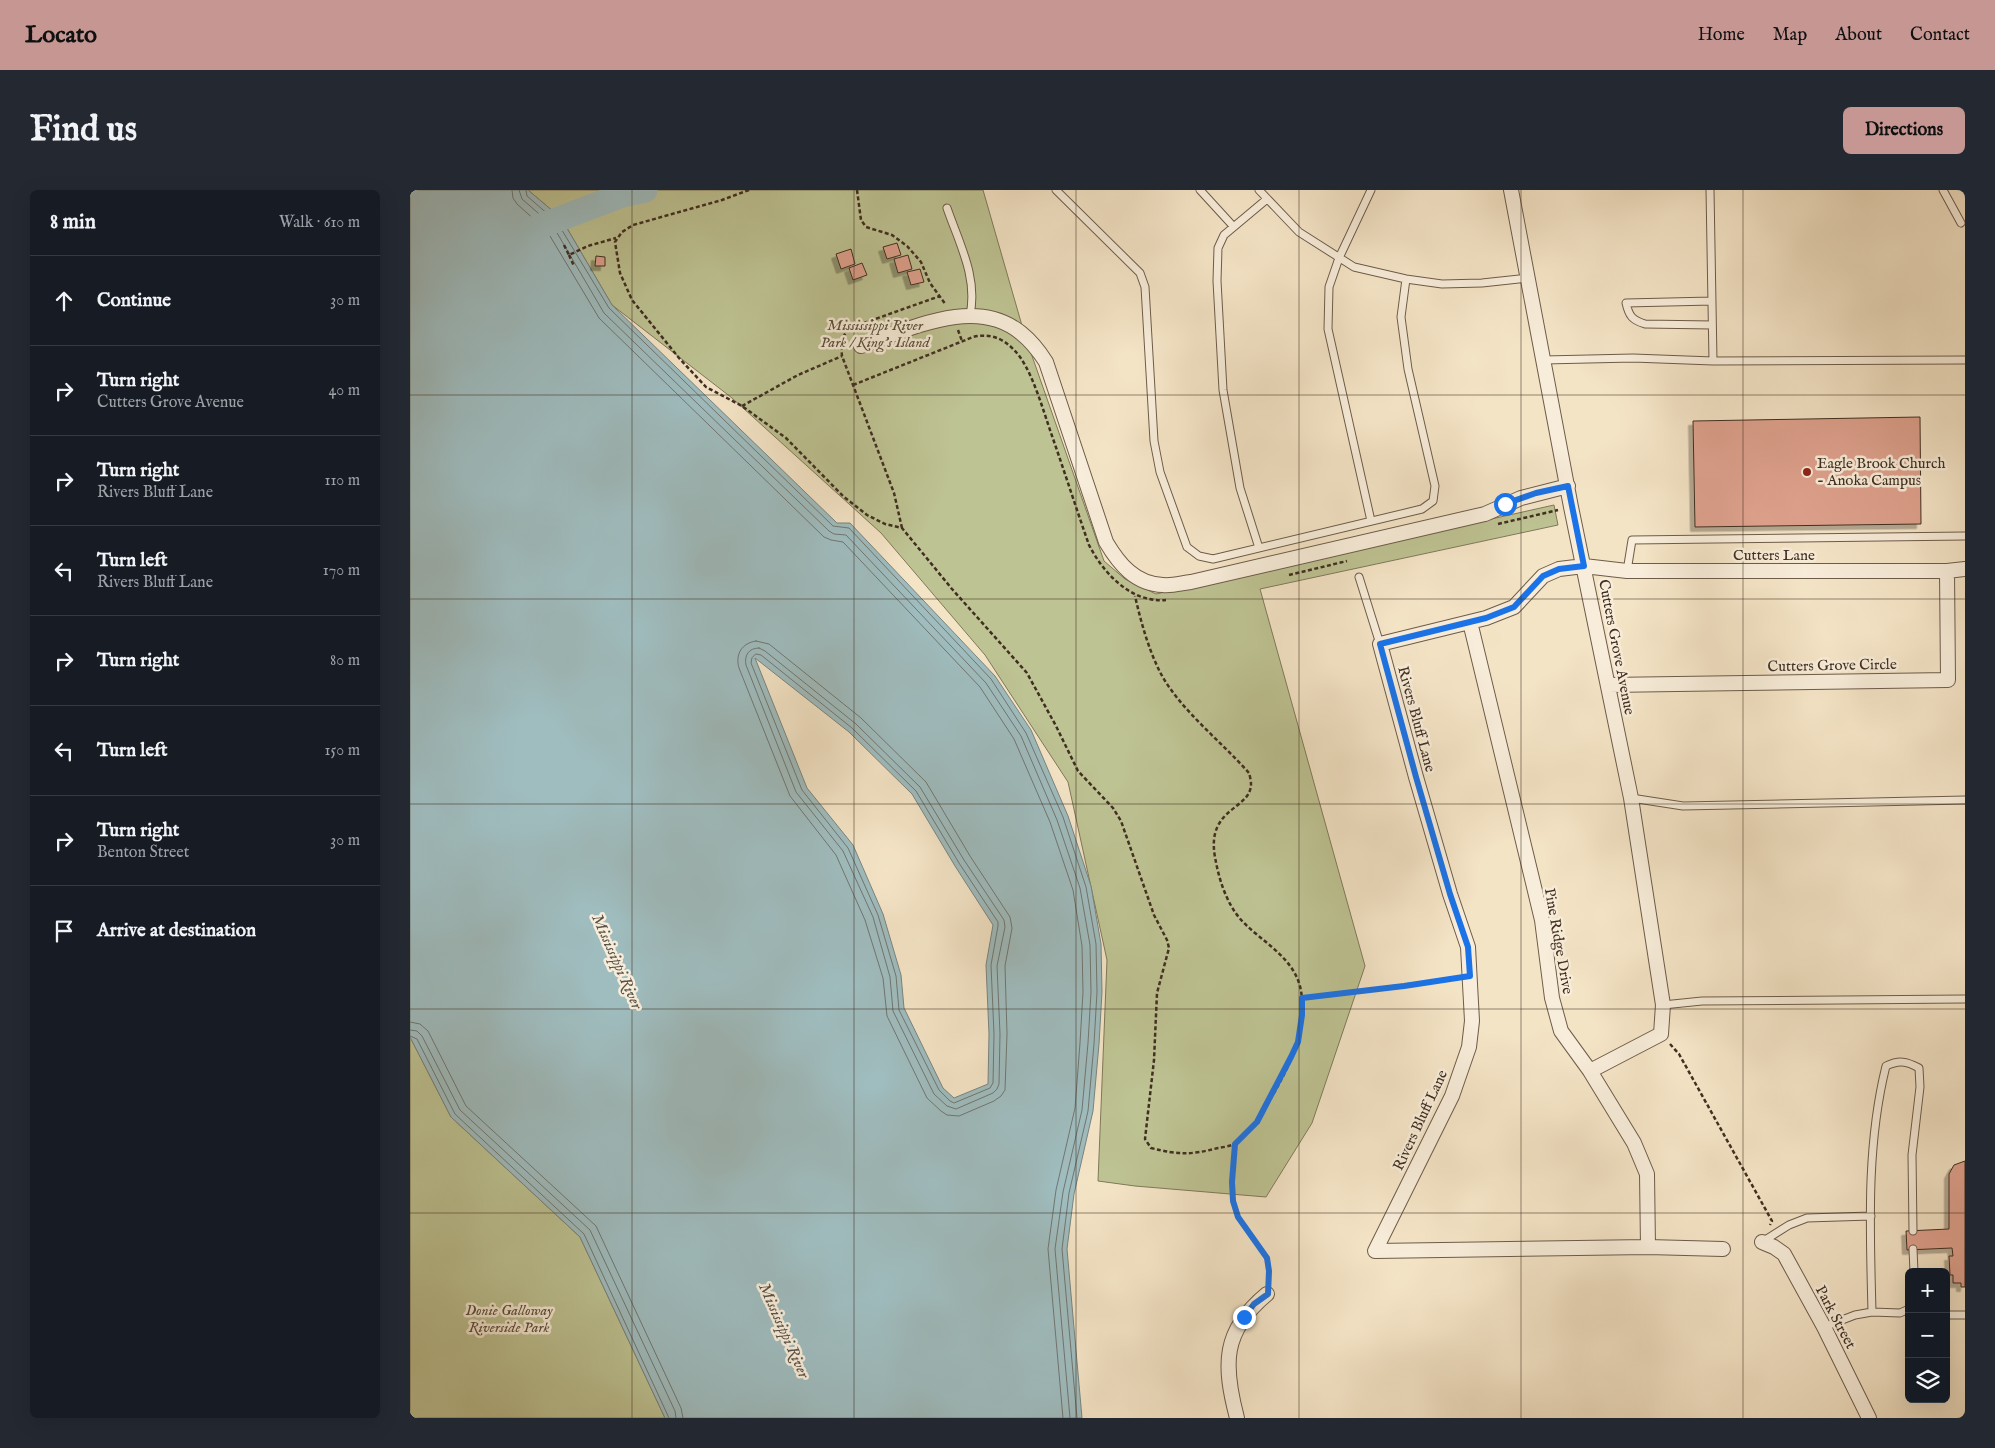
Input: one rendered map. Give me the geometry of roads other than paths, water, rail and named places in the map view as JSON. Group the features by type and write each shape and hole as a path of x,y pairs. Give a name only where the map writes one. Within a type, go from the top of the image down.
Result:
{"street":[{"name":"Cutters Grove Avenue","path":"1512,190 1568,486 1631,798 1663,1005 1661,1034 1590,1071"},
{"path":"861,346 952,316 970,315 1000,320 1020,332 1034,345 1046,362 1106,542 1117,561 1130,573 1146,582 1164,585 1191,582 1485,514 1521,498 1568,486"},
{"path":"1380,644 1470,622 1514,607 1543,576 1559,569 1584,566"},
{"name":"Cutters Lane","path":"1584,566 1627,571 1947,571 1965,569"},
{"name":"Cutters Grove Circle","path":"1608,685 1948,680 1947,571"},
{"name":"Pine Ridge Drive","path":"1470,622 1542,920 1552,998 1561,1031 1590,1071 1634,1143 1647,1174 1648,1247"},
{"name":"Rivers Bluff Lane","path":"1380,644 1450,894 1468,947 1472,1022 1469,1046 1452,1096 1374,1251 1648,1247 1723,1249"},
{"name":"Park Street","path":"1762,1242 1784,1254 1824,1327 1869,1418"},
{"path":"1237,1418 1228,1376 1228,1354 1234,1335 1244,1317 1254,1304 1268,1294"}],"lane":[{"path":"1056,190 1140,273 1145,287 1154,441 1160,472 1187,547 1198,556 1213,559 1422,509 1433,502 1435,486 1408,369 1401,317 1406,278"},
{"path":"1200,190 1233,226"},
{"path":"1259,190 1299,232 1354,267 1442,284 1482,283 1529,278"},
{"path":"1371,190 1338,258 1329,287 1328,330 1371,521"},
{"path":"1710,190 1713,361"},
{"path":"1942,190 1961,222"},
{"path":"1259,548 1240,488 1223,390 1218,248 1224,235 1267,199"},
{"path":"947,208 972,284 973,300 970,315"},
{"path":"1712,301 1626,303 1629,316 1635,322 1645,324 1712,325"},
{"path":"1544,360 1633,358 1713,361 1965,360"},
{"path":"1627,571 1632,540 1965,536"},
{"path":"1359,577 1380,644"},
{"path":"1631,798 1683,806 1965,800"},
{"path":"1663,1005 1702,1001 1965,999"},
{"path":"1872,1312 1872,1164 1879,1094 1886,1066 1897,1061 1908,1062 1919,1068 1920,1087 1912,1155 1913,1230"},
{"path":"1762,1242 1789,1225 1807,1218 1871,1216"},
{"path":"1913,1249 1914,1268"},
{"path":"1824,1327 1856,1315 1872,1312 1900,1313 1905,1311"},
{"path":"1950,1315 1965,1315"}],"water":[{"name":"Mississippi River","path":"410,190 528,190 561,218 612,305 837,523 850,523 995,676 1031,730 1068,816 1091,886 1101,944 1102,992 1093,1111 1074,1194 1067,1249 1082,1418 665,1418 580,1237 451,1117 410,1037","holes":["755,658 849,732 912,794 993,925 986,965 989,1034 988,1084 954,1098 943,1088 904,1008 901,975 883,914 853,845 807,788"]}],"waterway":[{"path":"530,230 622,195 645,190"}],"place":[{"name":"Eagle Brook Church - Anoka Campus","path":"1807,472"}],"park label":[{"name":"Mississippi River Park / King's Island","path":"875,334"},
{"name":"Donie Galloway Riverside Park","path":"509,1318"}]}
